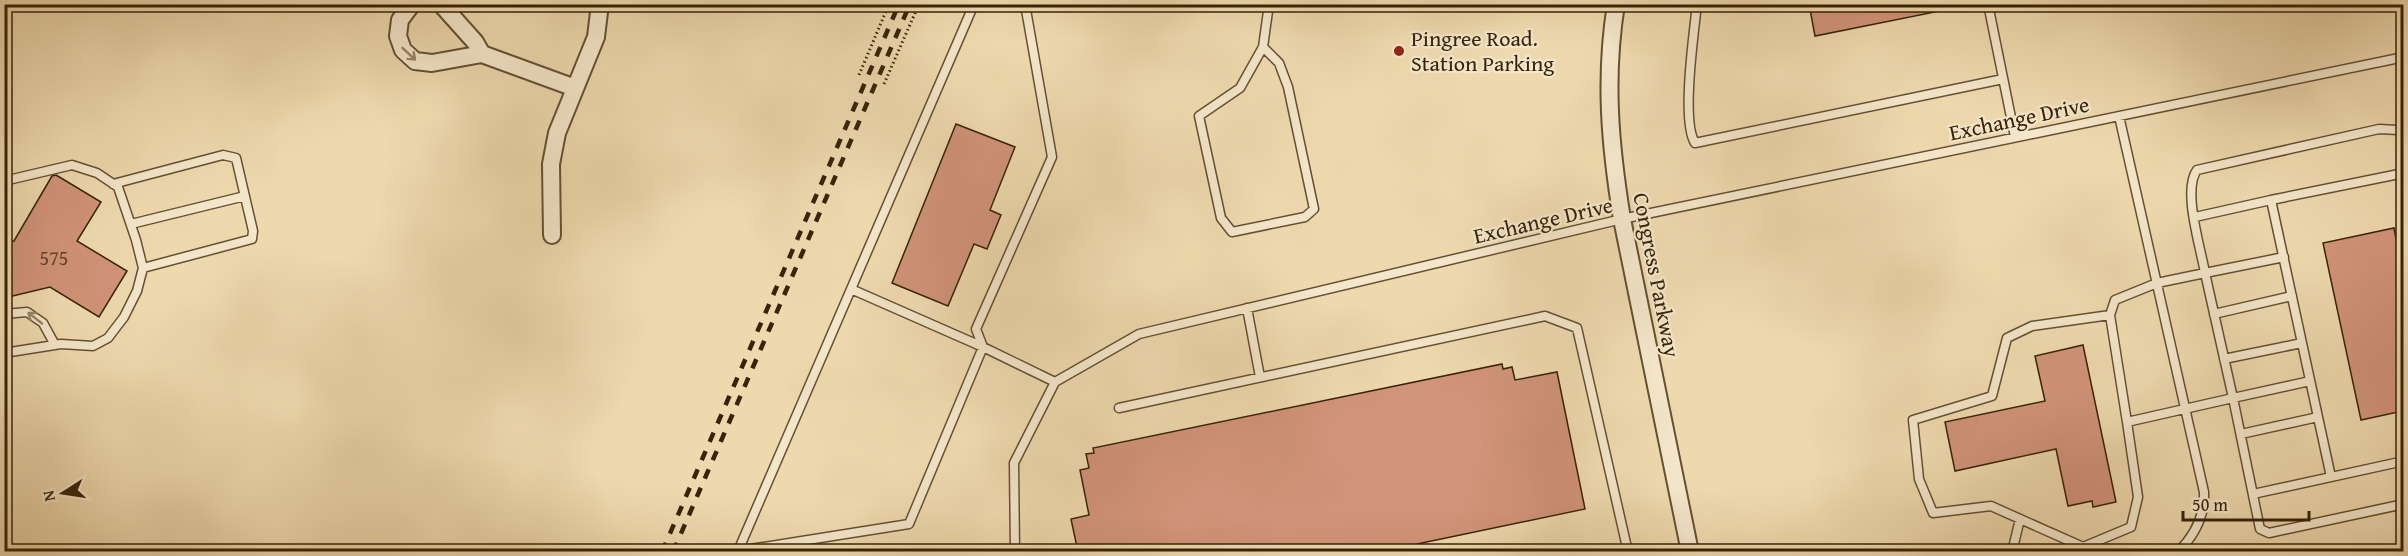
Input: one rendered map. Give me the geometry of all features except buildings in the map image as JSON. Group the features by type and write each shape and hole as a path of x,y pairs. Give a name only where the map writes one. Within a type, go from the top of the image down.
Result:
{"street":[{"path":"412,4 404,12 398,27 400,44 408,56 416,61 432,63 482,54 575,88"},
{"path":"441,4 475,42 482,54"},
{"path":"552,235 551,164 557,133 596,37 600,4"},
{"name":"Congress Parkway","path":"1617,4 1610,46 1613,166 1690,552"}],"lane":[{"path":"974,4 738,551 909,524 983,347 976,329 1052,157 1025,4"},
{"path":"1263,47 1279,63 1288,87 1314,209 1305,217 1232,232 1221,218 1199,116 1240,88 1263,47 1269,4"},
{"path":"1697,4 1690,65 1691,137 1695,143 1705,143 2003,78"},
{"path":"1988,4 2015,137"},
{"name":"Exchange Drive","path":"1055,382 1139,334 1622,219 2403,57"},
{"path":"2119,116 2186,407 2205,505 2195,530 2178,552"},
{"path":"2403,138 2399,130 2379,129 2197,170 2192,177 2191,189 2205,273 2260,529 2269,533 2403,504"},
{"path":"112,183 223,155 236,158 252,239 143,268"},
{"path":"4,181 72,165 97,173 118,187 143,268 137,291 108,338 93,346 55,345 4,352"},
{"path":"2195,217 2403,173"},
{"path":"130,224 245,196"},
{"path":"2271,200 2331,477"},
{"path":"2110,315 2031,326 2007,338 1992,396 1913,420 1919,479 1933,513 1991,506 2083,547 2131,527 2138,497 2110,315 2115,300 2157,283 2284,257"},
{"path":"851,289 983,347 1055,382 1014,463 1015,552"},
{"path":"2214,314 2292,296"},
{"path":"1247,308 1260,377"},
{"path":"4,314 27,312 43,323 55,345"},
{"path":"1119,408 1545,316 1577,328 1628,552"},
{"path":"2224,359 2302,343"},
{"path":"2127,422 2310,381"},
{"path":"2241,434 2318,417"},
{"path":"2253,494 2403,461"},
{"path":"2012,552 2020,519"}],"path":[{"path":"859,75 889,4"},
{"path":"884,84 919,4"}],"railway":[{"path":"662,552 899,4"},
{"path":"673,552 910,4"}],"place":[{"name":"Pingree Road. Station Parking","path":"1399,51"}]}
